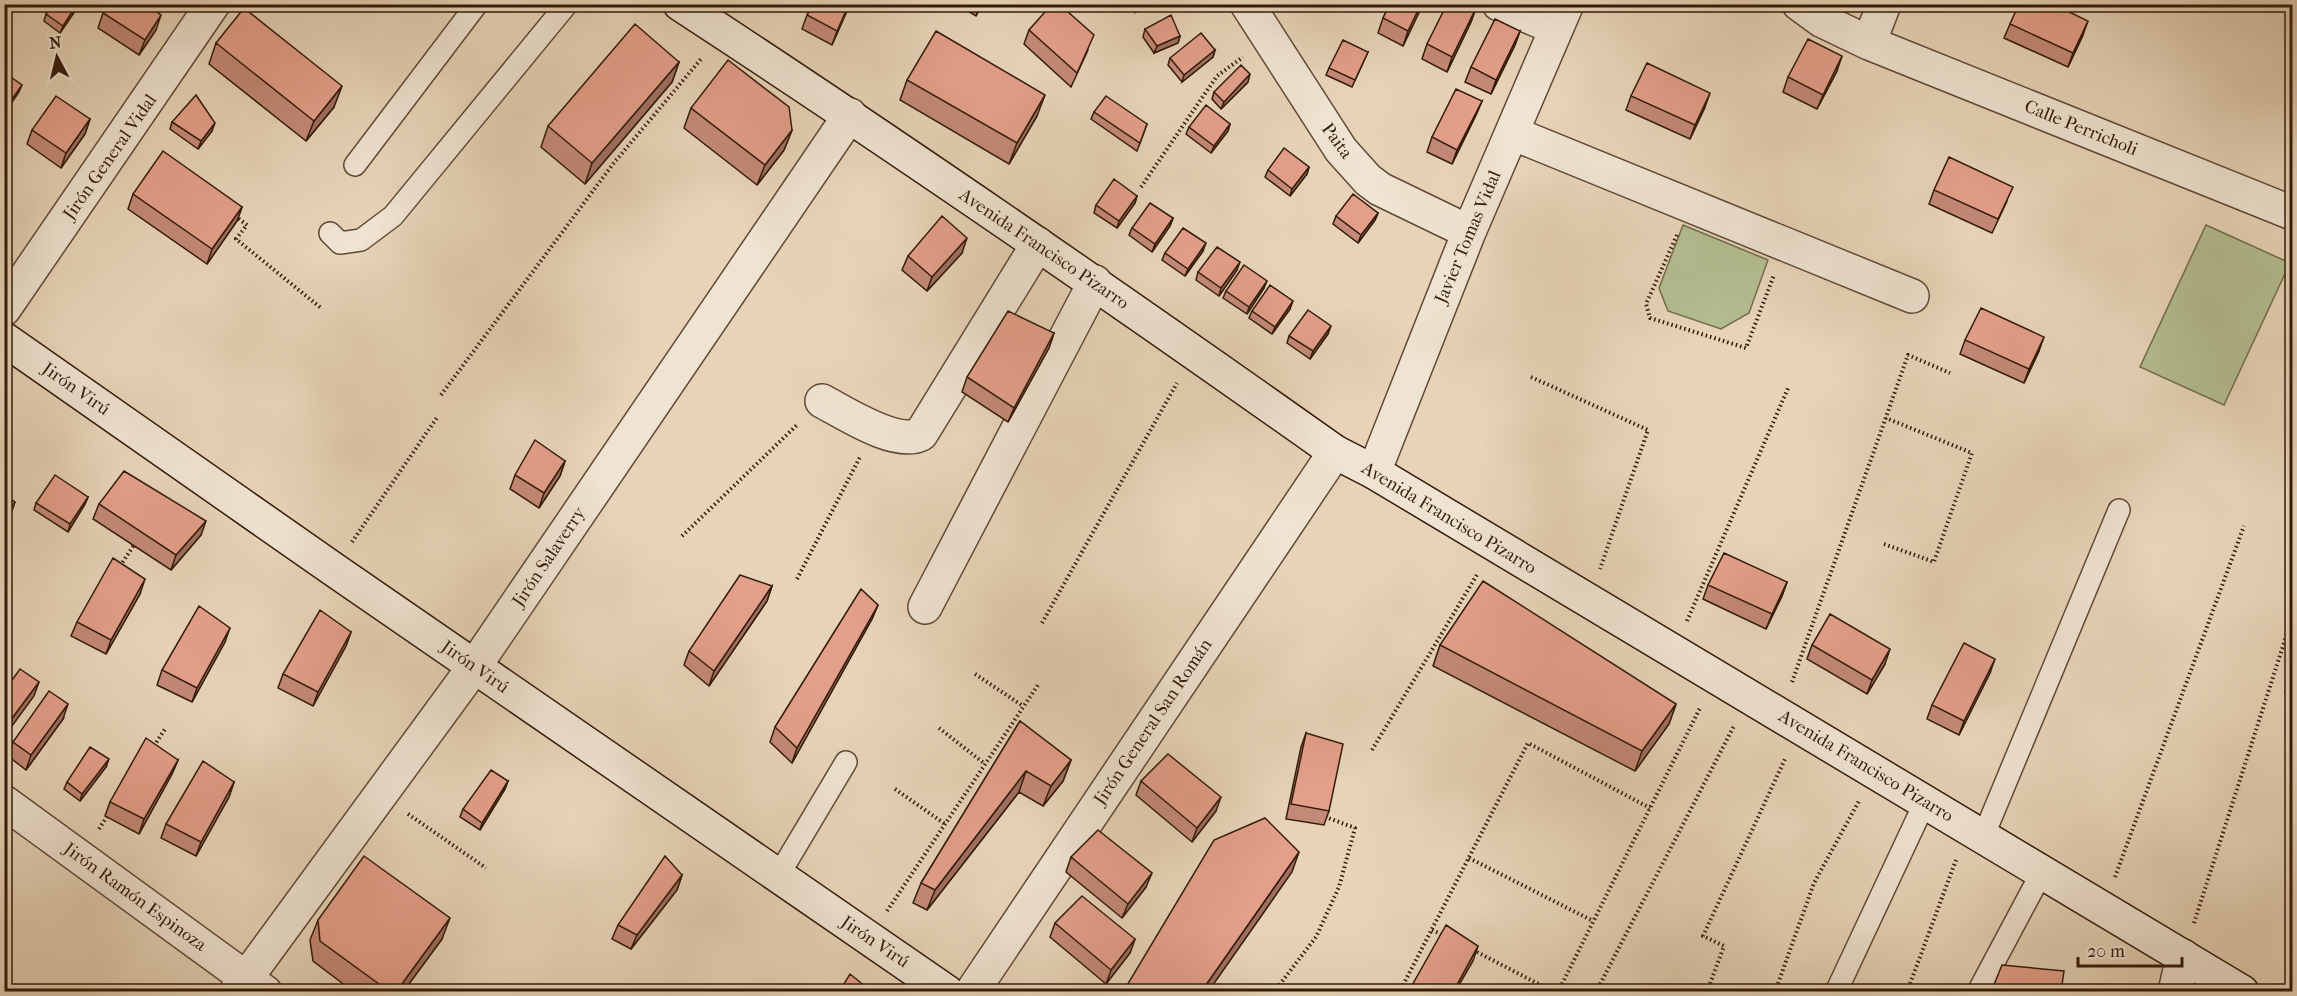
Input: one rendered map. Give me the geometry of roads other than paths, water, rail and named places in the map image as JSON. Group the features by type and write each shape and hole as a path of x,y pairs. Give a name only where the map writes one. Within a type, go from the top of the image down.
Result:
{"street":[{"name":"Jirón General Vidal","path":"4,309 213,4"},
{"name":"Avenida Francisco Pizarro","path":"680,4 850,115 1095,282 1335,452 1374,472 2242,992"},
{"name":"Paita","path":"1247,4 1341,150 1368,180 1380,189 1469,232"},
{"path":"1499,4 1561,16"},
{"name":"Calle Perricholi","path":"1799,4 1821,20 1869,44 2292,213"},
{"path":"1869,44 1884,4"},
{"name":"Javier Tomas Vidal","path":"1374,472 1469,232 1561,16"},
{"name":"Jirón Salaverry","path":"249,987 474,667 850,115"},
{"path":"1512,133 1912,296"},
{"path":"822,401 875,430 913,438 921,434 1038,244"},
{"path":"926,607 1095,282"},
{"name":"Jirón Virú","path":"4,339 474,667 947,992"},
{"name":"Jirón General San Román","path":"972,992 1335,452"},
{"name":"Jirón Ramón Espinoza","path":"4,802 80,857 249,987"},
{"path":"2175,992 2183,956"}],"lane":[{"path":"355,165 477,4"},
{"path":"330,233 340,243 361,240 393,216 567,4"},
{"path":"1976,833 2119,510"},
{"path":"778,876 846,762"},
{"path":"1836,992 1925,802"},
{"path":"1978,992 2042,872"}]}
